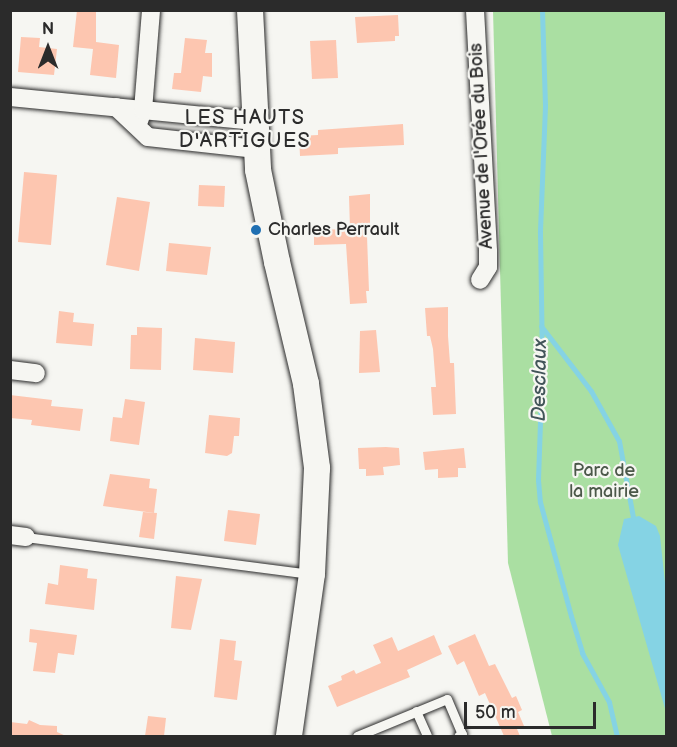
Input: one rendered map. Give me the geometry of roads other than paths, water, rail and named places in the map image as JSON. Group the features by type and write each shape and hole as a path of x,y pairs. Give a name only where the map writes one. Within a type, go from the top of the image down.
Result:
{"street":[{"path":"141,133 139,120 143,110 151,10"},
{"path":"250,10 256,149 263,199 313,420 317,491 312,574 289,736"},
{"name":"Avenue de l'Orée du Bois","path":"475,10 488,252 488,267 480,280"},
{"path":"10,97 255,122"},
{"path":"116,107 141,133 156,139 256,149"},
{"path":"10,370 36,374"}],"lane":[{"path":"18,536 312,574"},
{"path":"357,736 447,699 462,734 458,736"},
{"path":"416,711 428,736"}],"water":[{"path":"639,516 656,526 660,536 666,592 666,712 618,545 624,519"}],"waterway":[{"name":"Desclaux","path":"542,10 545,106 540,233 542,365 538,480 540,502 582,653 609,702 617,736"},
{"path":"541,326 591,391 619,441 633,517"}],"place":[{"name":"Charles Perrault","path":"256,230"}],"district":[{"name":"LES HAUTS D'ARTIGUES","path":"245,130"}],"park label":[{"name":"Parc de la mairie","path":"604,482"}]}
